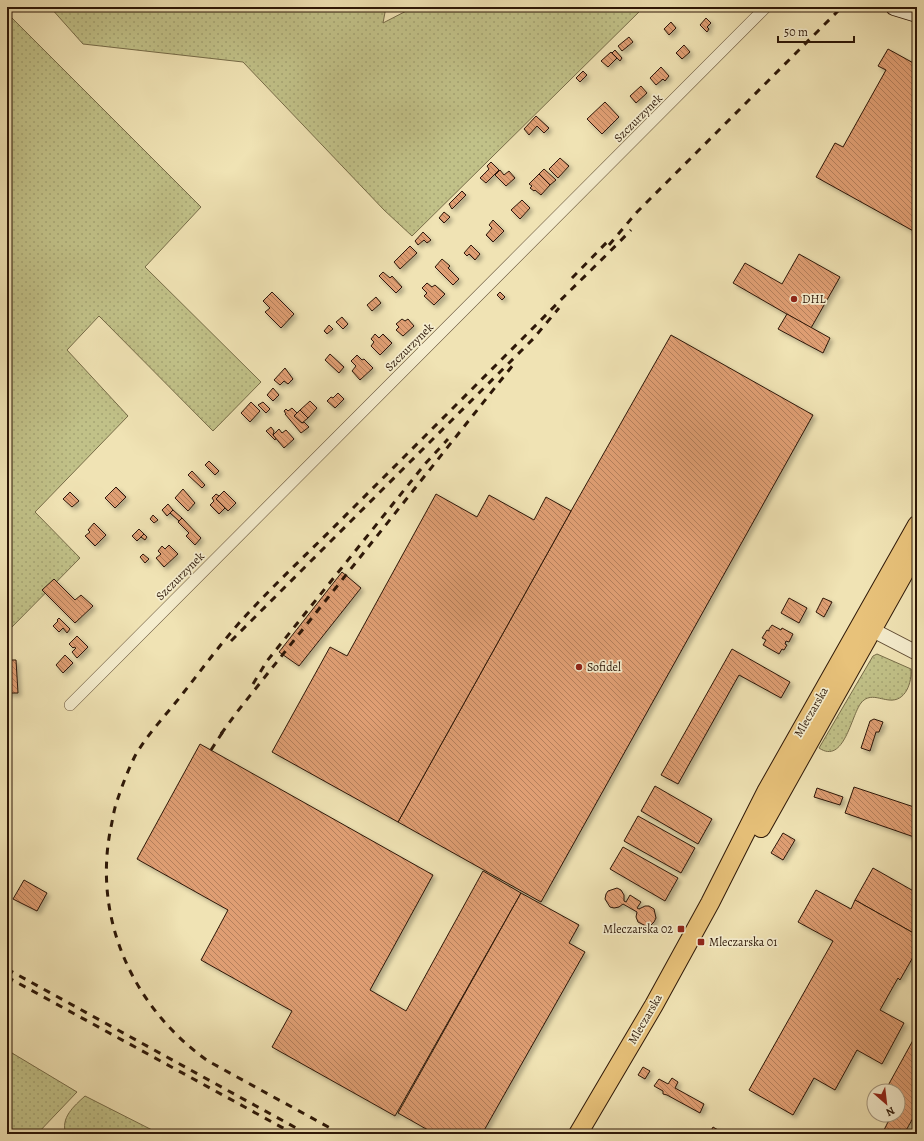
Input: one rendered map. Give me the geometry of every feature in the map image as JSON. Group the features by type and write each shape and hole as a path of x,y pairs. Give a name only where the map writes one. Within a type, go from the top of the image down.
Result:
{"main road":[{"path":"894,7 917,14"},
{"name":"Mleczarska","path":"866,627 917,525"},
{"name":"Mleczarska","path":"578,1134 654,1005 710,903 766,792 866,627 917,550"}],"street":[{"name":"Szczurzynek","path":"70,705 766,7"},
{"path":"866,627 917,653"}],"green space":[{"path":"50,7 386,7 383,23 414,7 644,7 412,236 384,210 243,62 83,44"},
{"path":"7,13 201,207 145,267 261,382 213,431 99,316 67,350 128,416 35,512 80,558 7,632"},
{"path":"877,654 911,669 907,690 900,698 895,700 871,697 867,698 857,709 846,737 841,745 835,750 828,751 819,748 873,656"},
{"path":"7,1050 77,1092 37,1134 7,1134"},
{"path":"85,1096 160,1134 66,1134 66,1118 73,1108"}],"building":[{"path":"706,18 711,23 707,27 709,29 707,32 700,25"},
{"path":"671,22 676,28 669,35 664,29"},
{"path":"629,37 633,42 622,51 618,46"},
{"path":"684,45 690,52 682,59 676,53"},
{"path":"888,49 917,65 917,233 816,177 835,143 843,147 886,70 878,66"},
{"path":"615,50 622,58 620,61 612,53"},
{"path":"611,52 617,58 608,67 601,61"},
{"path":"661,67 669,76 665,81 663,79 656,85 650,78"},
{"path":"583,71 587,75 580,82 576,78"},
{"path":"641,86 647,93 636,103 630,96"},
{"path":"605,102 619,117 602,134 587,119"},
{"path":"536,116 549,128 544,133 537,126 529,135 524,129"},
{"path":"560,158 569,166 558,178 549,169"},
{"path":"491,162 499,170 486,183 480,178 489,169 487,166"},
{"path":"544,169 556,180 550,185 539,174"},
{"path":"500,170 504,175 509,171 515,178 506,186 495,175"},
{"path":"539,174 550,185 541,195 530,188 532,186 529,184"},
{"path":"462,191 466,195 452,209 449,204"},
{"path":"522,200 530,208 520,219 511,210"},
{"path":"444,212 450,217 444,223 439,218"},
{"path":"493,220 504,231 493,242 486,235 492,228 489,225"},
{"path":"423,232 431,240 427,243 424,240 418,245 415,241"},
{"path":"471,245 480,254 475,260 469,254 467,256 464,253"},
{"path":"410,246 417,253 400,269 394,262"},
{"name":"DHL","path":"799,254 840,277 811,328 733,283 745,263 782,284"},
{"path":"442,259 450,266 448,268 459,279 453,285 435,267"},
{"path":"383,272 390,278 392,276 402,287 396,293 379,276"},
{"path":"427,283 432,287 435,285 445,294 434,305 424,296 427,293 422,288"},
{"path":"272,292 294,314 281,328 265,312 270,308 263,301"},
{"path":"500,292 505,297 502,300 497,295"},
{"path":"376,297 381,303 372,311 367,305"},
{"path":"787,314 830,338 823,353 778,329"},
{"path":"342,317 348,324 343,329 336,322"},
{"path":"402,319 405,321 408,319 414,326 403,336 396,330 399,327 396,324"},
{"path":"329,325 333,329 327,334 324,331"},
{"path":"375,334 379,338 383,334 392,343 380,355 371,346 374,342 371,339"},
{"name":"Sofidel","path":"671,335 813,415 541,902 398,822"},
{"path":"330,354 344,367 339,373 325,360"},
{"path":"357,355 362,360 364,359 373,368 360,380 352,371 356,366 351,361"},
{"path":"285,368 293,379 288,384 284,381 280,385 274,380"},
{"path":"273,388 279,395 273,401 267,395"},
{"path":"338,393 344,399 335,408 327,401"},
{"path":"310,401 317,408 308,418 300,410"},
{"path":"251,402 260,411 250,422 241,413"},
{"path":"263,402 270,409 266,413 258,405"},
{"path":"292,408 297,413 294,416 309,427 301,433 285,414 284,411 286,409 288,411"},
{"path":"300,410 308,418 302,423 294,416"},
{"path":"271,427 274,431 273,435 276,438 275,440 266,431"},
{"path":"279,429 282,433 286,430 294,439 284,448 273,435"},
{"path":"209,461 219,471 215,475 205,465"},
{"path":"192,471 205,485 202,488 188,475"},
{"path":"116,487 126,497 115,508 105,498"},
{"path":"183,489 195,503 188,511 175,498"},
{"path":"224,491 236,503 228,511 216,499"},
{"path":"70,492 79,501 72,507 63,499"},
{"path":"216,494 219,496 216,499 225,508 219,514 210,505 214,501 212,498"},
{"path":"436,494 477,517 489,495 534,520 546,497 571,511 398,822 272,752 330,647 347,656"},
{"path":"168,504 173,510 167,516 162,510"},
{"path":"173,510 182,518 179,521 170,513"},
{"path":"153,515 158,520 154,523 150,519"},
{"path":"182,518 201,538 195,545 186,536 189,533 178,522"},
{"path":"94,523 106,535 95,546 85,536 90,532 88,530"},
{"path":"139,529 144,534 137,541 132,536"},
{"path":"144,534 147,537 145,540 141,537"},
{"path":"169,545 178,554 164,567 156,558 161,554 158,551 162,546 165,549"},
{"path":"143,554 149,559 145,563 140,557"},
{"path":"342,572 361,588 299,666 279,652"},
{"path":"54,579 75,600 81,595 93,606 75,623 42,590"},
{"path":"789,598 807,608 799,623 781,613"},
{"path":"823,598 832,602 824,617 816,612"},
{"path":"59,618 70,629 67,633 63,628 59,632 53,626"},
{"path":"772,625 793,634 789,642 786,641 785,644 787,645 784,650 782,649 779,654 763,645 766,640 762,638 767,630 769,631"},
{"path":"77,636 88,647 77,658 72,652 76,648 73,648 69,644"},
{"path":"732,649 790,682 781,698 739,675 678,784 661,775"},
{"path":"65,655 73,663 63,673 56,665"},
{"path":"7,660 16,660 18,693 7,693"},
{"path":"874,719 883,722 879,732 876,732 870,751 861,748 870,721"},
{"path":"200,744 433,875 370,990 406,1011 483,871 521,893 395,1116 272,1047 292,1011 201,960 228,910 137,859"},
{"path":"655,786 712,819 698,844 641,811"},
{"path":"854,787 917,808 917,838 845,813"},
{"path":"817,788 843,797 840,805 814,797"},
{"path":"638,816 695,848 681,873 624,841"},
{"path":"783,833 795,840 783,860 771,853"},
{"path":"623,847 678,878 665,901 610,869"},
{"path":"873,868 917,893 917,935 855,900"},
{"path":"24,880 47,893 37,911 13,899"},
{"path":"617,888 621,890 624,895 624,901 626,902 630,895 641,902 637,908 639,909 649,906 654,909 656,918 651,925 646,926 638,922 636,917 637,912 623,904 619,907 610,907 605,899 606,894 608,891"},
{"path":"816,890 851,909 855,900 917,935 917,950 900,980 898,978 880,1010 904,1023 882,1064 857,1050 835,1090 814,1078 793,1115 749,1090 833,941 798,922"},
{"path":"521,893 579,925 569,943 585,952 482,1134 435,1134 398,1113"},
{"path":"917,1033 917,1111 904,1134 882,1134 888,1123 906,1123 906,1083 889,1083"},
{"path":"643,1067 650,1071 645,1079 638,1075"},
{"path":"672,1078 678,1082 675,1088 704,1104 700,1113 663,1094 663,1091 654,1086 659,1079 668,1084"},
{"path":"713,1127 725,1134 709,1134"}],"railway":[{"path":"609,245 637,212 842,7"},
{"path":"341,1134 208,1061 182,1039 159,1015 139,988 124,958 114,927 108,894 107,861 111,827 116,804 130,767 140,748 152,731 243,619 284,576 631,230"},
{"path":"572,278 610,239"},
{"path":"231,641 533,339 559,308"},
{"path":"221,734 513,365"},
{"path":"253,684 267,661 425,464 448,439"},
{"path":"211,750 224,730"},
{"path":"7,969 307,1134"},
{"path":"7,977 294,1134"}],"place":[{"name":"DHL","path":"794,299"},
{"name":"Sofidel","path":"579,667"},
{"name":"Mleczarska 02","path":"681,929"},
{"name":"Mleczarska 01","path":"701,942"}]}
